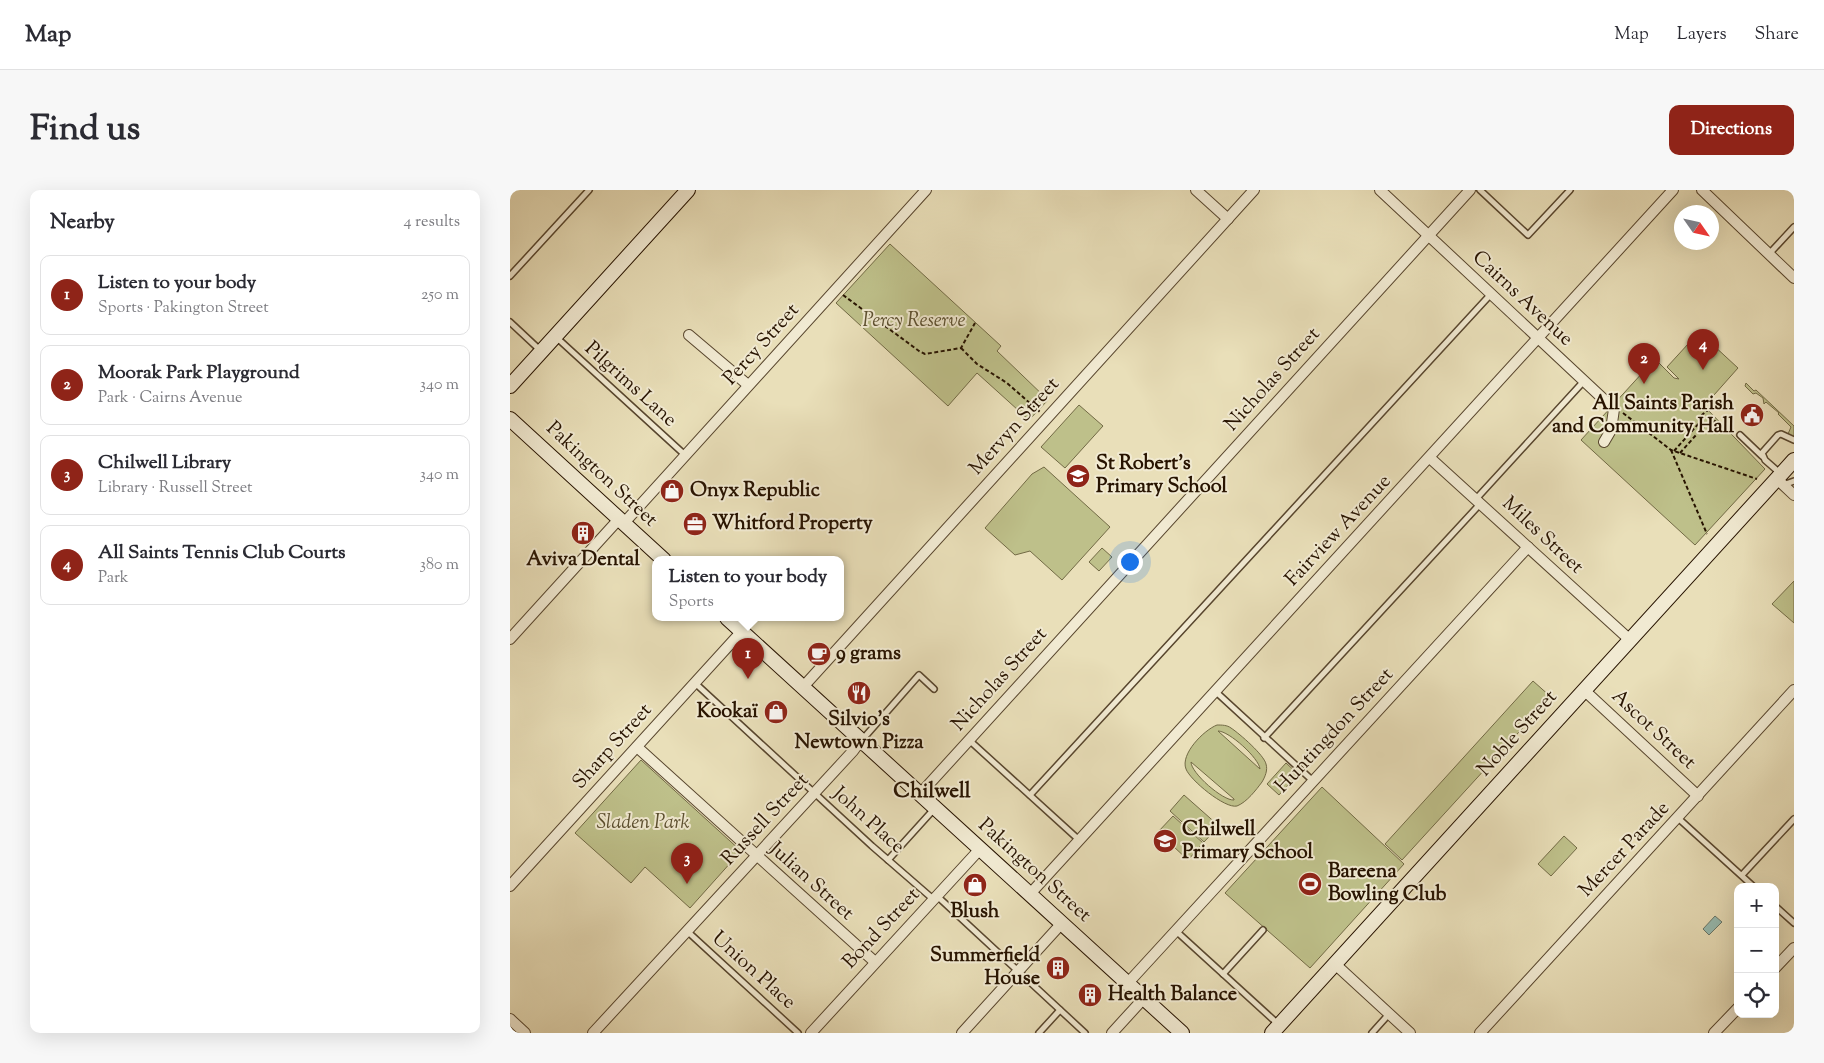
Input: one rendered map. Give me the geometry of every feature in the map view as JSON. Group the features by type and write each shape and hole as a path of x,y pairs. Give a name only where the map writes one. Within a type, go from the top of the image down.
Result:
{"street":[{"path":"510,386 688,190"},
{"name":"Percy Street","path":"510,639 685,455 926,190"},
{"path":"1196,190 1228,218"},
{"name":"Mervyn Street","path":"803,687 1254,190"},
{"name":"Cairns Avenue","path":"1380,190 1614,409"},
{"name":"Nicholas Street","path":"920,794 1470,190"},
{"name":"Fairview Avenue","path":"1030,894 1078,839 1430,458 1673,190"},
{"path":"1702,190 1794,278"},
{"path":"689,336 748,385"},
{"path":"1604,442 1611,430 1614,409"},
{"name":"Pakington Street","path":"510,418 660,556"},
{"name":"Miles Street","path":"1430,458 1630,640"},
{"name":"Noble Street","path":"1275,1029 1630,640 1784,480 1794,460"},
{"path":"1784,480 1794,495"},
{"name":"Huntingdon Street","path":"1127,984 1528,546"},
{"name":"Pakington Street","path":"730,621 1182,1033"},
{"name":"Sharp Street","path":"510,886 742,631"},
{"name":"Mercer Parade","path":"1480,1033 1794,690"},
{"name":"Ascot Street","path":"1585,691 1698,796"},
{"name":"Russell Street","path":"594,1033 861,740"},
{"name":"Julian Street","path":"637,747 875,962"},
{"name":"Bond Street","path":"811,1033 980,849"},
{"path":"962,1033 1062,923"},
{"path":"1779,964 1794,948"},
{"path":"1335,964 1410,1033"},
{"path":"1112,1033 1144,998"},
{"path":"1714,1033 1734,1012"},
{"path":"510,1019 525,1033"}],"lane":[{"path":"510,276 589,190"},
{"path":"1480,190 1528,235 1570,190"},
{"path":"1769,254 1794,227"},
{"path":"1030,795 1491,294"},
{"path":"510,322 542,351"},
{"name":"Pilgrims Lane","path":"555,336 685,455"},
{"path":"1264,738 1479,501 1584,380"},
{"path":"1762,457 1764,450 1781,434 1784,428"},
{"path":"1781,434 1794,440"},
{"path":"1740,435 1784,480"},
{"path":"861,740 919,675 934,689"},
{"name":"John Place","path":"695,683 888,860 935,898 1085,1033"},
{"path":"1215,691 1313,781"},
{"path":"969,740 1078,839"},
{"path":"888,860 935,808"},
{"path":"1678,818 1750,883"},
{"path":"1742,875 1794,819"},
{"path":"1779,910 1794,923"},
{"path":"1176,930 1223,974 1275,1029"},
{"path":"1223,974 1263,930"},
{"name":"Union Place","path":"687,931 798,1033"},
{"path":"1039,1033 1060,1010"},
{"path":"1372,1033 1390,1014"}],"path":[{"path":"835,290 925,354 961,348"},
{"path":"961,348 975,323"},
{"path":"961,348 977,364 1007,383 1047,418"},
{"path":"1614,409 1626,415 1672,450 1757,479"},
{"path":"1672,450 1701,421 1702,415 1707,410 1707,412"},
{"path":"1680,453 1705,425 1716,420 1714,419"},
{"path":"1701,421 1705,425"},
{"path":"1672,450 1707,534"}],"green space":[{"name":"Percy Reserve","path":"890,244 1001,346 997,351 1048,400 1029,420 977,373 948,406 836,303"},
{"path":"1699,332 1738,368 1706,404 1707,409 1765,469 1695,545 1581,440 1655,359 1674,378 1679,379 1667,367"},
{"path":"1746,383 1754,391 1756,390 1794,426 1794,437 1788,434 1791,427 1779,413 1766,402 1764,404 1763,398 1756,393 1753,394 1745,386"},
{"path":"1079,405 1103,426 1065,468 1041,447"},
{"path":"1044,467 1110,527 1062,580 1030,551 1015,555 985,528 1032,474"},
{"path":"1102,548 1112,557 1099,571 1089,562"},
{"path":"1794,581 1794,623 1772,604"},
{"path":"1533,681 1551,697 1402,860 1385,844"},
{"path":"1219,725 1231,728 1256,750 1267,766 1262,782 1248,799 1237,806 1225,803 1208,793 1194,780 1186,769 1186,756 1194,743 1212,728","holes":["1218,731 1229,735 1243,746 1255,758 1260,769","1191,762 1234,799 1234,800 1223,796 1208,786 1196,773"]},
{"name":"Sladen Park","path":"641,760 741,851 690,908 645,867 631,883 575,833"},
{"path":"1286,763 1298,774 1279,795 1267,784"},
{"name":"Bareena Bowling Club","path":"1322,787 1404,864 1310,968 1225,893"},
{"path":"1184,795 1219,826 1204,842 1170,811"},
{"path":"1173,816 1203,843 1188,860 1158,832"},
{"path":"1564,836 1577,848 1551,876 1538,864"}],"water":[{"path":"1715,916 1722,922 1709,935 1703,929"}],"place":[{"name":"All Saints Tennis Club Courts","path":"1703,370"},
{"name":"Moorak Park Playground","path":"1644,384"},
{"name":"All Saints Parish and Community Hall","path":"1752,415"},
{"name":"St Robert's Primary School","path":"1078,476"},
{"name":"Onyx Republic","path":"672,491"},
{"name":"Whitford Property","path":"695,524"},
{"name":"Aviva Dental","path":"583,533"},
{"name":"9 grams","path":"819,654"},
{"name":"Listen to your body","path":"748,679"},
{"name":"Silvio's Newtown Pizza","path":"859,693"},
{"name":"Kookaï","path":"776,712"},
{"name":"Chilwell Primary School","path":"1165,841"},
{"name":"Chilwell Library","path":"687,884"},
{"name":"Bareena Bowling Club","path":"1310,884"},
{"name":"Blush","path":"975,885"},
{"name":"Summerfield House","path":"1058,968"},
{"name":"Health Balance","path":"1090,995"}],"district":[{"name":"Chilwell","path":"932,792"}]}
